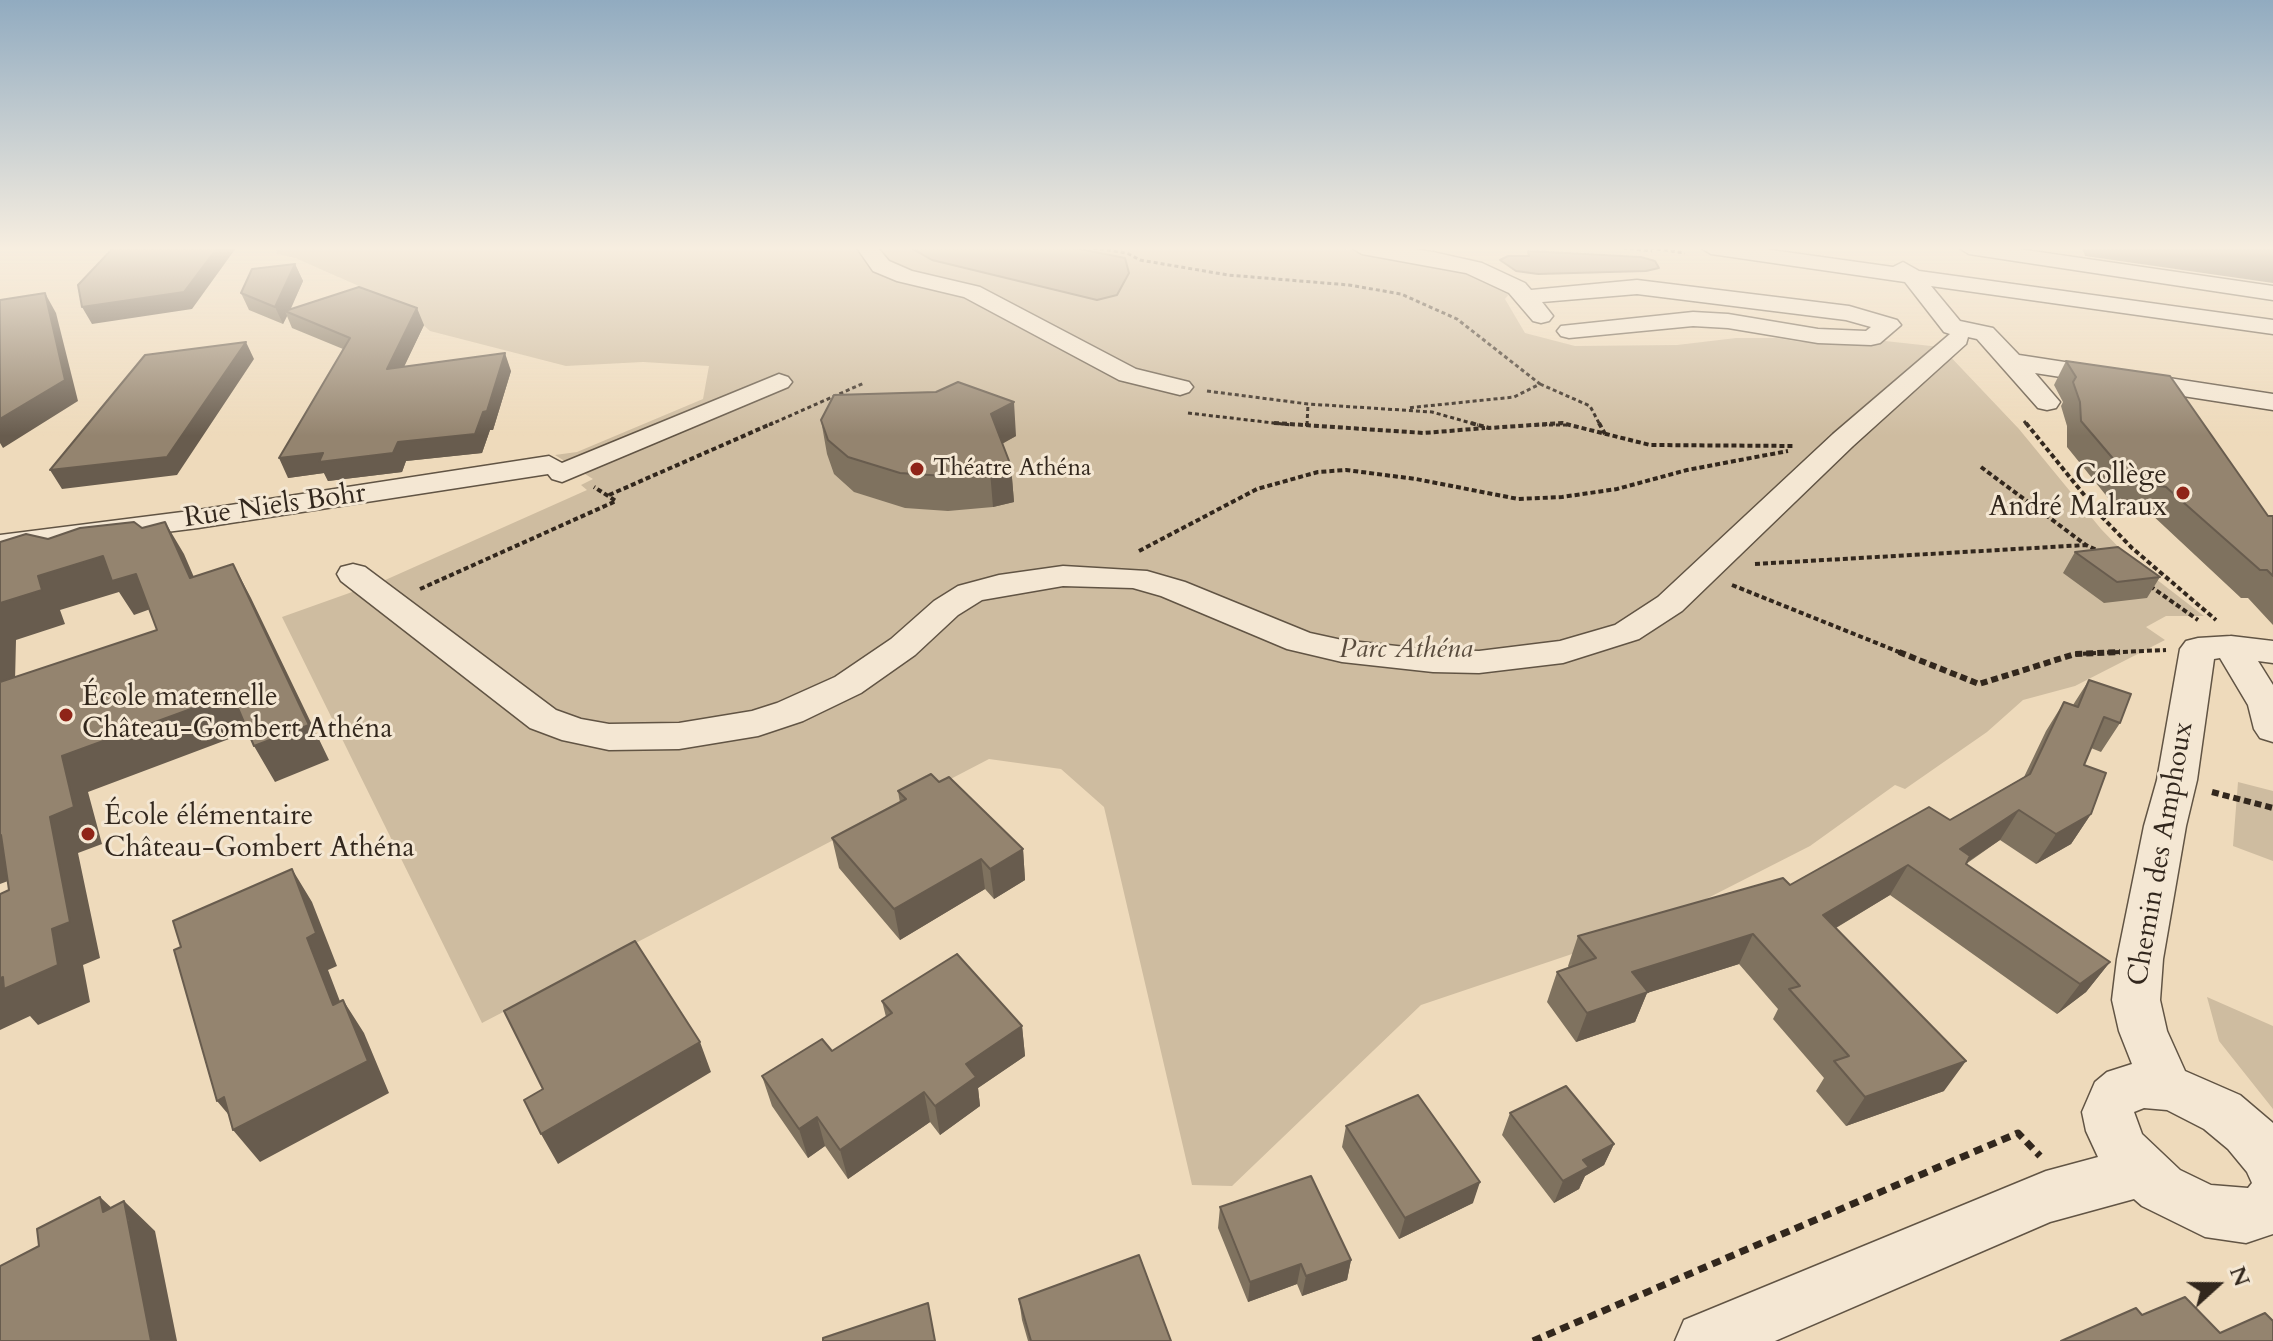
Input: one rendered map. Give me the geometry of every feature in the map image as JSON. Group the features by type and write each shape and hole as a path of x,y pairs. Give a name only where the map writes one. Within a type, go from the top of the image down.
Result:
{"street":[{"path":"1007,311 1128,375 1180,387"},
{"path":"1536,311 1543,319 1569,331 1593,336 1617,334 1667,321 1728,321 1818,336 1871,338 1889,325 1829,311"},
{"path":"1942,311 1967,339 2013,362 2273,402"},
{"path":"2156,311 2273,327"},
{"path":"353,574 543,719 575,731 609,737 679,736 758,723 820,700 848,685 903,647 946,608 970,593 1033,579 1078,576 1135,578 1173,589 1299,641 1342,651 1433,661 1479,662 1563,652 1627,632 1670,604 1707,570 1828,443 1967,339"},
{"path":"2013,362 2047,402"},
{"name":"Rue Niels Bohr","path":"0,544 555,469 779,382"},
{"path":"2215,642 2273,652"},
{"path":"2215,642 2267,705 2273,729"},
{"name":"Chemin des Amphoux","path":"2167,1087 2143,1031 2136,1000 2140,959 2165,826 2215,642"},
{"path":"2264,1217 2205,1210 2161,1188 2123,1152 2112,1131 2108,1112 2113,1098 2125,1088 2144,1085 2167,1087 2195,1097 2222,1112 2247,1132 2266,1154 2273,1169"},
{"path":"1705,1341 2046,1197 2141,1172"}],"path":[{"path":"1438,311 1457,319 1540,384 1590,406 1605,434"},
{"path":"608,495 864,383"},
{"path":"1390,409 1514,397 1540,384"},
{"path":"1180,387 1308,404 1432,412 1489,428"},
{"path":"1307,426 1308,404"},
{"path":"1187,413 1307,426 1424,433 1562,423 1650,445 1828,443"},
{"path":"2018,414 2102,517 2132,548 2222,625 2215,642"},
{"path":"1078,576 1143,549 1257,489 1318,472 1346,470 1416,479 1518,499 1562,497 1617,489 1687,470 1828,443"},
{"path":"1981,467 2086,545 2109,557"},
{"path":"390,603 616,501 598,489"},
{"path":"1707,570 2086,545"},
{"path":"1707,570 1979,684 2075,654 2215,642"},
{"path":"2144,582 2215,642"},
{"path":"2177,780 2273,808"},
{"path":"1533,1341 2018,1133 2073,1190"}],"green space":[{"name":"Parc Athéna","path":"407,311 1512,311 1525,333 1575,346 1677,345 1736,338 1777,338 1801,342 1885,341 1959,349 1945,351 2019,429 2101,529 2130,559 2204,616 2166,616 2146,627 2165,640 2075,686 2023,700 1987,732 1905,789 1895,785 1810,846 1649,928 1421,1005 1232,1186 1192,1185 1104,807 1061,769 989,759 482,1023 282,617 383,581 587,490 581,485 593,479 555,455 577,452 703,399 709,366 643,362 566,366 430,331"},
{"path":"2238,782 2273,791 2273,861 2233,846"},
{"path":"2207,997 2273,1026 2273,1109 2219,1041"}],"building":[{"path":"0,311 49,311 65,380 0,419"},
{"path":"285,311 416,311 387,369 505,353 487,411 483,412 475,434 398,442 393,453 319,462 323,453 279,458 350,338"},
{"path":"246,342 167,457 50,470 145,355"},
{"path":"2066,361 2170,376 2268,516 2273,516 2273,576 2267,570 2260,570 2166,487 2133,482 2081,421 2080,402 2073,382 2076,377"},
{"path":"958,382 1014,402 991,414 1011,466 944,476 900,473 848,457 828,440 821,420 834,395 936,392"},
{"path":"134,522 142,528 165,522 190,578 233,564 309,725 254,746 232,694 62,756 74,807 50,817 70,922 52,929 58,965 4,989 3,977 0,978 0,894 9,890 0,836 0,682 157,630 136,574 112,581 103,556 38,576 42,590 0,603 0,542 26,534 48,539 80,528"},
{"path":"2118,547 2160,577 2117,582 2075,552"},
{"path":"2089,680 2131,694 2120,723 2104,717 2084,765 2106,773 2091,814 2056,834 2019,810 1960,849 1970,856 1966,864 2110,962 2080,984 1908,865 1823,915 1966,1061 1865,1097 1834,1061 1849,1056 1789,989 1800,986 1753,934 1632,972 1648,992 1587,1013 1557,972 1596,958 1578,936 1783,878 1790,885 1929,807 1950,820 2030,774 2064,702 2078,707"},
{"path":"931,774 939,782 949,777 1023,849 990,869 981,859 894,909 832,838 906,799 898,791"},
{"path":"292,869 316,933 307,938 333,1005 343,1000 368,1061 233,1130 224,1097 217,1101 174,950 181,947 173,921"},
{"path":"635,941 700,1042 541,1134 524,1100 543,1089 504,1011"},
{"path":"957,954 1022,1026 966,1064 976,1077 935,1106 924,1092 840,1150 817,1117 799,1129 762,1076 822,1039 832,1051 892,1013 882,1001"},
{"path":"1566,1086 1614,1144 1583,1160 1589,1167 1563,1181 1510,1113"},
{"path":"1418,1095 1480,1182 1405,1218 1346,1126"},
{"path":"1311,1176 1351,1260 1306,1276 1301,1264 1250,1282 1220,1207"},
{"path":"100,1197 103,1212 124,1201 151,1341 0,1341 0,1266 39,1246 37,1229"},
{"path":"1139,1255 1171,1341 1031,1341 1019,1299"},
{"path":"2185,1297 2220,1333 2265,1313 2273,1321 2273,1341 2061,1341 2136,1308 2142,1315"},
{"path":"928,1303 935,1341 823,1341 823,1338"}],"place":[{"name":"Théatre Athéna","path":"917,469"},
{"name":"Collège André Malraux","path":"2183,493"},
{"name":"École maternelle Château-Gombert Athéna","path":"66,715"},
{"name":"École élémentaire Château-Gombert Athéna","path":"88,834"}]}
